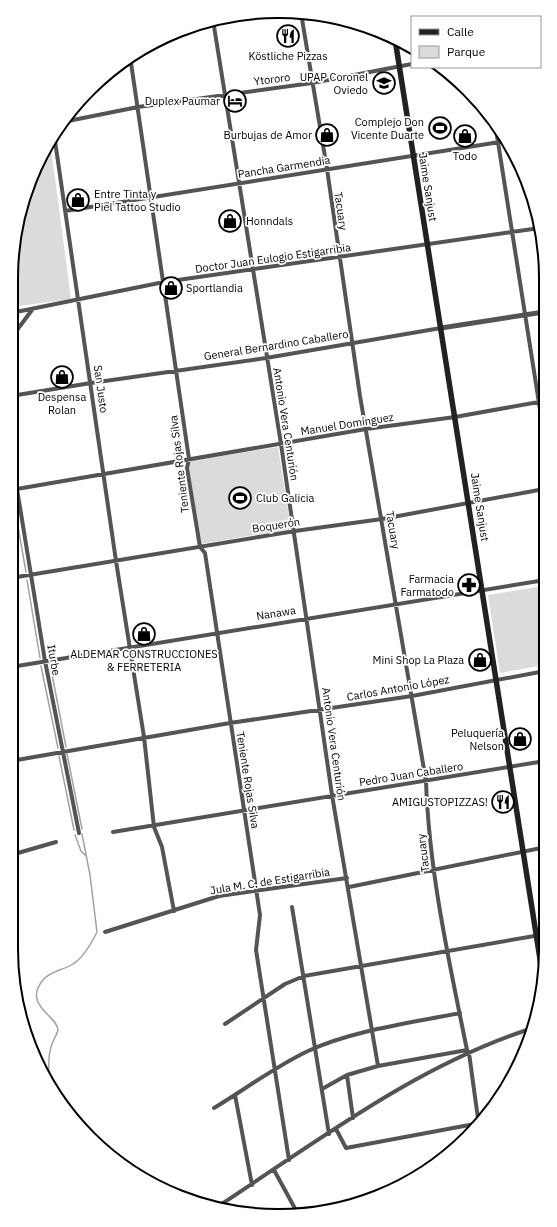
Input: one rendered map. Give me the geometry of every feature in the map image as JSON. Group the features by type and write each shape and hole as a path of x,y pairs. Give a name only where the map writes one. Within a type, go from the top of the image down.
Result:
{"main road":[{"name":"Jaime Sanjust","path":"395,46 483,590 539,952"}],"street":[{"name":"Tacuary","path":"302,19 327,169 338,258 426,782 434,870 447,953 468,1052 478,1116"},
{"name":"Antonio Vera Centurión","path":"214,26 281,444 332,795 349,887 378,1066"},
{"name":"Teniente Rojas Silva","path":"131,64 177,370 189,459 187,468 200,547 205,553 255,891 260,915 256,950 289,1160"},
{"name":"Ytororo","path":"72,120 138,107 312,83 411,64"},
{"path":"497,138 524,315 539,402"},
{"name":"Pancha Garmendia","path":"65,211 498,142"},
{"name":"San Justo","path":"55,144 116,561 144,737 154,827 162,847 174,911"},
{"name":"Doctor Juan Eulogio Estigarribia","path":"18,312 78,298 164,282 427,246 534,229"},
{"path":"18,328 32,309"},
{"name":"General Bernardino Caballero","path":"18,395 91,382 266,358 539,313"},
{"name":"Manuel Domínguez","path":"18,489 366,429 455,417 539,402"},
{"name":"Boquerón","path":"18,577 294,531 382,520 539,490"},
{"name":"Iturbe","path":"18,495 45,661 78,833"},
{"name":"Nanawa","path":"18,666 217,632 397,605 539,581"},
{"name":"Carlos Antonio López","path":"18,760 230,723 412,696 539,672"},
{"name":"Pedro Juan Caballero","path":"113,832 154,827 332,795 426,782 539,762"},
{"path":"18,853 56,842"},
{"path":"349,887 539,849"},
{"name":"Jula M. C. de Estigarribia","path":"106,932 219,896 347,878"},
{"path":"292,908 329,1134"},
{"path":"225,1024 285,984 304,976 447,953 539,935"},
{"path":"214,1108 274,1071 316,1048 373,1031 460,1013"},
{"path":"223,1203 399,1088 496,1039 526,1030"},
{"path":"322,1089 347,1075 378,1066 468,1052"},
{"path":"347,1075 353,1118"},
{"path":"235,1095 252,1185"},
{"path":"336,1129 346,1148 469,1126"},
{"path":"274,1170 295,1208"}],"green space":[{"name":"Complejo Don Vicente Duarte","path":"445,116 448,138 436,140 433,118"},
{"path":"51,151 71,299 18,306 20,244 23,228 32,195"},
{"name":"Club Galicia","path":"278,447 291,529 201,544 189,468 191,461"},
{"path":"539,587 539,666 500,673 488,595"}],"waterway":[{"path":"18,526 26,572"},
{"path":"27,580 40,658"},
{"path":"41,666 58,748"},
{"path":"51,669 66,747"},
{"path":"67,754 82,829"},
{"path":"59,756 74,830"},
{"path":"49,1072 50,1052 58,1030 53,1020 39,1003 36,996 38,989 46,977 77,961 87,950 97,932 90,875 82,834"},
{"path":"75,835 81,851 86,856"}],"place":[{"name":"Köstliche Pizzas","path":"288,36"},
{"name":"UPAP Coronel Oviedo","path":"384,83"},
{"name":"Duplex Paumar","path":"235,101"},
{"name":"Complejo Don Vicente Duarte","path":"440,128"},
{"name":"Burbujas de Amor","path":"327,135"},
{"name":"Todo","path":"465,136"},
{"name":"Entre Tinta y Piel Tattoo Studio","path":"78,200"},
{"name":"Honndals","path":"230,221"},
{"name":"Sportlandia","path":"171,288"},
{"name":"Despensa Rolan","path":"62,377"},
{"name":"Club Galicia","path":"240,498"},
{"name":"Farmacia Farmatodo","path":"469,585"},
{"name":"ALDEMAR CONSTRUCCIONES & FERRETERIA","path":"144,634"},
{"name":"Mini Shop La Plaza","path":"480,660"},
{"name":"Peluquería Nelson","path":"520,739"},
{"name":"AMIGUSTOPIZZAS!","path":"503,802"}]}
